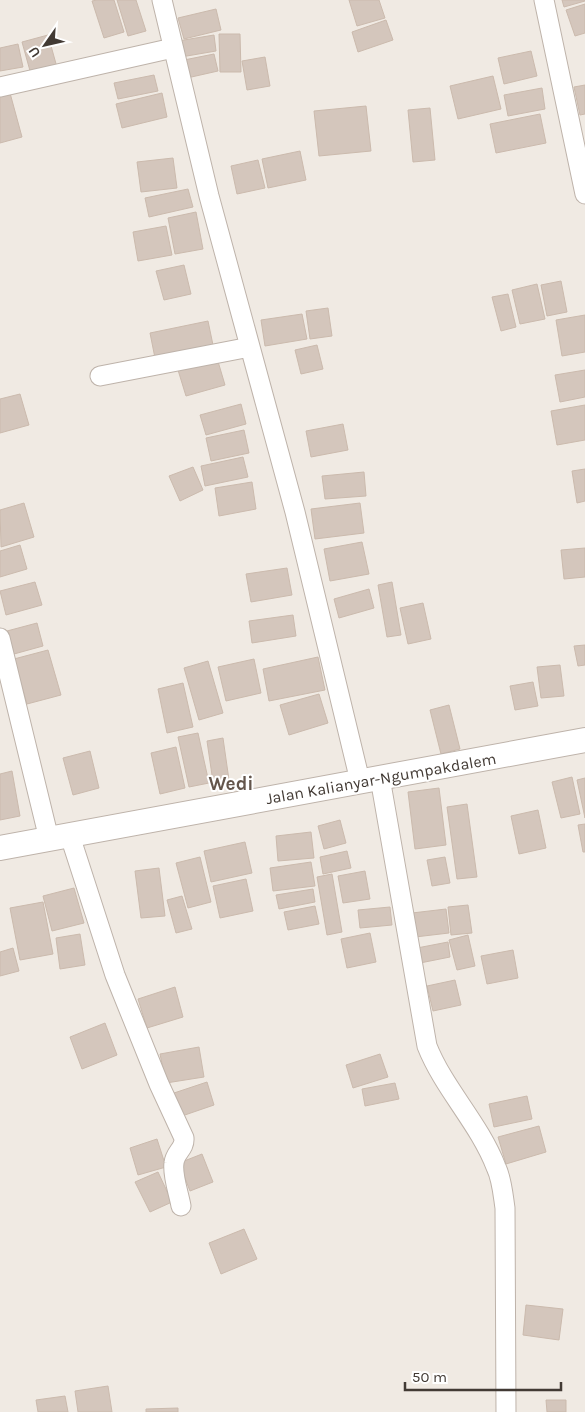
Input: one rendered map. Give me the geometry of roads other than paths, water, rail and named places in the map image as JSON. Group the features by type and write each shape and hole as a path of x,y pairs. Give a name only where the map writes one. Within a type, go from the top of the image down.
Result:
{"street":[{"path":"162,0 209,196 370,779 427,1046 434,1065 497,1167 505,1208 506,1412"},
{"path":"544,0 585,194"},
{"path":"0,87 173,48"},
{"path":"100,376 250,347"},
{"path":"0,638 60,838 160,1084 184,1138 184,1145 173,1164 181,1206"},
{"name":"Jalan Kalianyar-Ngumpakdalem","path":"0,848 585,740"}],"district":[{"name":"Wedi","path":"231,783"}]}
